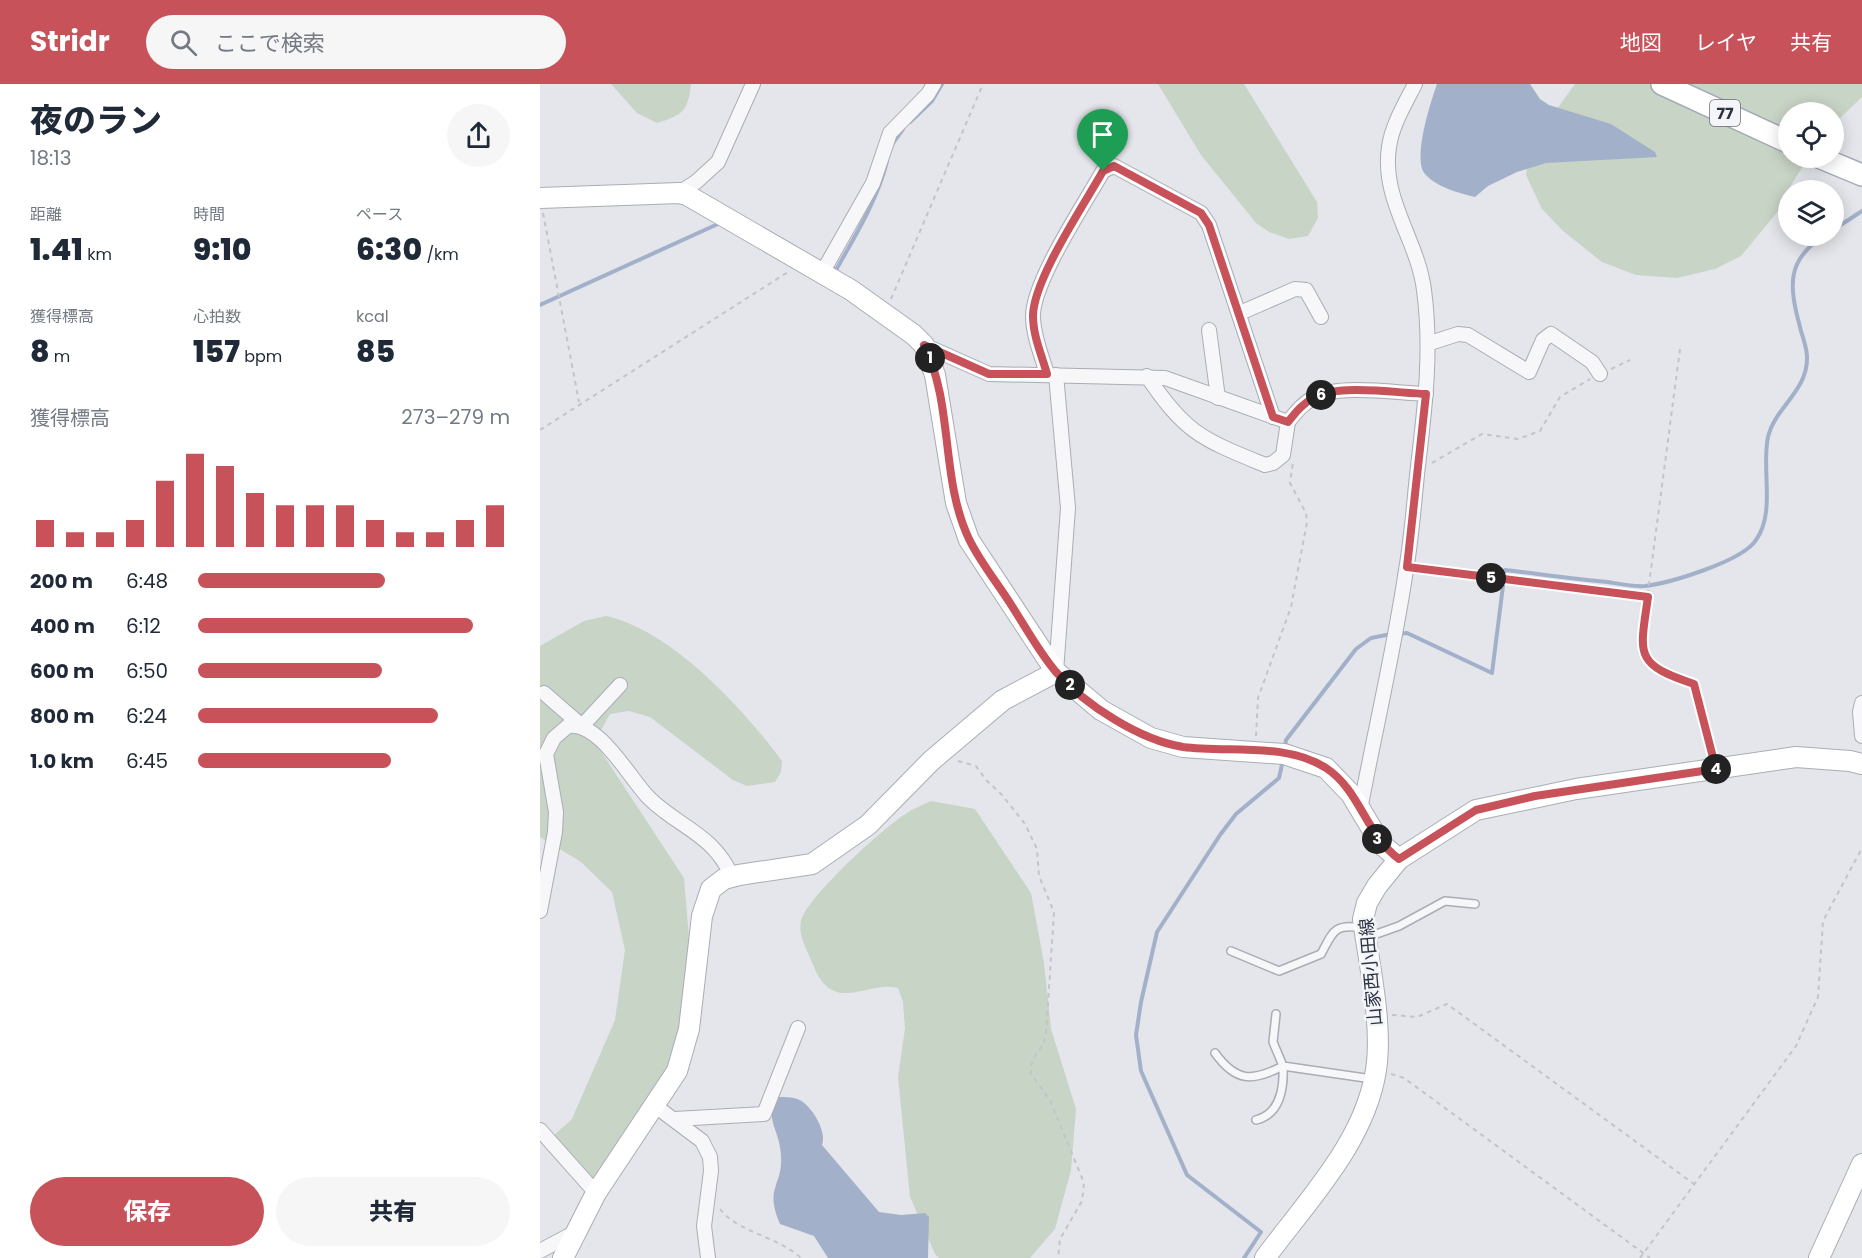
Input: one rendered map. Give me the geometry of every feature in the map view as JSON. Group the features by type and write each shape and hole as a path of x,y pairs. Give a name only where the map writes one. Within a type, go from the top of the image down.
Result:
{"main road":[{"name":"77","path":"1662,84 1778,137"},
{"path":"1844,168 1862,176"}],"street":[{"path":"679,193 704,176 717,162 753,84"},
{"path":"822,273 873,183 890,133 928,94 934,84"},
{"path":"1360,810 1407,567 1430,343 1424,287 1389,178 1391,137 1415,84"},
{"path":"1056,672 1068,508 1051,375 1034,327 1033,313 1045,276 1103,171 1114,166 1201,213 1209,225 1273,417"},
{"path":"541,204 679,193 701,202 822,273 885,314 924,345 989,374 1147,376 1182,383 1288,422"},
{"path":"1240,313 1295,289 1305,290 1322,317"},
{"path":"1209,330 1218,398"},
{"path":"1430,343 1458,334 1468,335 1529,372 1543,340 1551,334 1592,362 1600,374"},
{"path":"924,345 935,375 956,503 969,540 1056,672 1101,710 1151,738 1183,747 1258,752 1301,758 1326,768 1344,784 1381,844 1399,859"},
{"path":"1147,376 1167,405 1192,430 1221,448 1265,465 1273,463 1283,455 1288,422 1302,405 1316,396 1332,391 1426,394"},
{"path":"563,1258 596,1193 677,1071 689,1029 702,916 711,889 724,879 732,877 812,864 868,825 938,755 1003,700 1056,672"},
{"path":"540,911 555,832 556,812 546,768 547,747 568,726 582,726 620,685"},
{"path":"544,693 617,757 649,798 695,830 725,861 732,877"},
{"path":"1856,763 1862,737 1860,712 1862,703"},
{"name":"山家西小田線","path":"1265,1258 1348,1146 1365,1109 1375,1075 1375,1013 1365,933 1367,903 1399,859 1476,810 1535,796 1796,757 1856,763"},
{"path":"675,1119 764,1114 798,1028"},
{"path":"654,1105 702,1141 710,1156 711,1171 704,1226 708,1258"},
{"path":"540,1130 596,1193"},
{"path":"1820,1258 1862,1164"},
{"path":"540,1251 568,1236 574,1236"}],"lane":[{"path":"1232,951 1279,971 1321,954 1333,931 1347,925 1365,933 1399,926 1445,901 1475,904"},
{"path":"1256,1120 1264,1118 1277,1105 1284,1080 1283,1066 1273,1042 1276,1014"},
{"path":"1215,1053 1227,1070 1249,1077 1264,1076 1283,1066 1375,1075"}],"path":[{"path":"885,314 983,84"},
{"path":"541,204 579,403"},
{"path":"540,430 803,262"},
{"path":"1680,349 1641,645 1646,661 1658,669 1694,684 1716,769"},
{"path":"1418,464 1430,463 1451,454 1482,435 1518,439 1540,431 1560,397 1630,360"},
{"path":"1258,752 1258,699 1292,607 1306,522 1306,513 1290,483 1293,461"},
{"path":"1407,567 1648,597"},
{"path":"938,755 976,766 986,780 1015,810 1036,849 1039,876 1054,912 1047,1034 1045,1041 1032,1059 1031,1074 1050,1100 1084,1184 1082,1202 1060,1239 1058,1258"},
{"path":"1640,1258 1796,1046 1810,1020 1821,986 1823,921 1862,848"},
{"path":"1375,1013 1417,1017 1447,1004 1695,1184"},
{"path":"1375,1075 1404,1078 1650,1258"},
{"path":"706,1198 730,1219 786,1246 801,1258"}],"green space":[{"path":"611,84 691,84 686,107 678,115 657,123 637,113"},
{"path":"1158,84 1244,84 1317,202 1318,218 1308,236 1289,239 1269,232 1256,223 1201,155"},
{"path":"1575,84 1862,84 1862,97 1844,114 1844,102 1778,102 1778,168 1802,168 1794,180 1778,180 1778,211 1741,256 1715,269 1677,278 1636,275 1602,262 1563,231 1542,209 1526,175 1530,146"},
{"path":"606,616 631,624 680,654 704,674 747,718 782,761 781,772 775,782 747,786 733,780 650,717 629,711 610,714 600,732 600,750 684,878 690,950 676,1057 596,1179 578,1166 553,1136 572,1119 615,1020 625,950 612,892 581,862 540,837 540,646 584,621"},
{"path":"931,801 975,809 1031,893 1044,963 1051,1029 1076,1109 1071,1170 1055,1229 1030,1258 939,1258 935,1254 910,1197 898,1077 905,1028 903,1002 898,988 881,987 848,993 832,990 819,977 802,936 800,926 806,910 831,880 896,820"}],"water":[{"path":"1437,84 1530,84 1540,99 1549,105 1611,124 1655,152 1657,157 1546,163 1517,172 1488,186 1475,197 1455,191 1430,179 1422,167 1424,130"},
{"path":"774,1097 789,1097 807,1106 821,1128 822,1145 879,1212 901,1215 925,1213 929,1217 928,1258 828,1258 814,1236 780,1224 774,1202 781,1156 772,1120"}],"waterway":[{"path":"910,122 932,101 942,84"},
{"path":"893,143 903,129"},
{"path":"830,267 836,270 858,231 878,189 887,161"},
{"path":"1844,223 1862,211"},
{"path":"540,305 720,223"},
{"path":"1398,634 1407,633 1492,673 1505,570 1645,586 1705,570 1749,548 1762,529 1765,517 1768,437 1777,417 1797,389 1806,369 1806,349 1796,312 1793,287 1797,265 1811,246"},
{"path":"1285,747 1286,740 1356,649 1371,638 1391,634"},
{"path":"1244,1258 1261,1232 1187,1175 1141,1071 1136,1035 1157,932 1236,814 1279,778 1283,760"}],"route":[{"path":"1114,166 1201,213 1209,225 1237,304 1273,417 1288,422 1302,405 1316,396 1332,391 1426,394 1407,567 1648,597 1641,645 1646,661 1658,669 1694,684 1716,769 1535,796 1476,810 1399,859 1381,844 1344,784 1326,768 1284,754 1183,747 1165,743 1129,728 1101,710 1056,672 969,540 956,503 935,375 931,358 924,345 989,374 1047,374 1034,327 1033,313 1045,276 1103,171 1114,166"}]}
